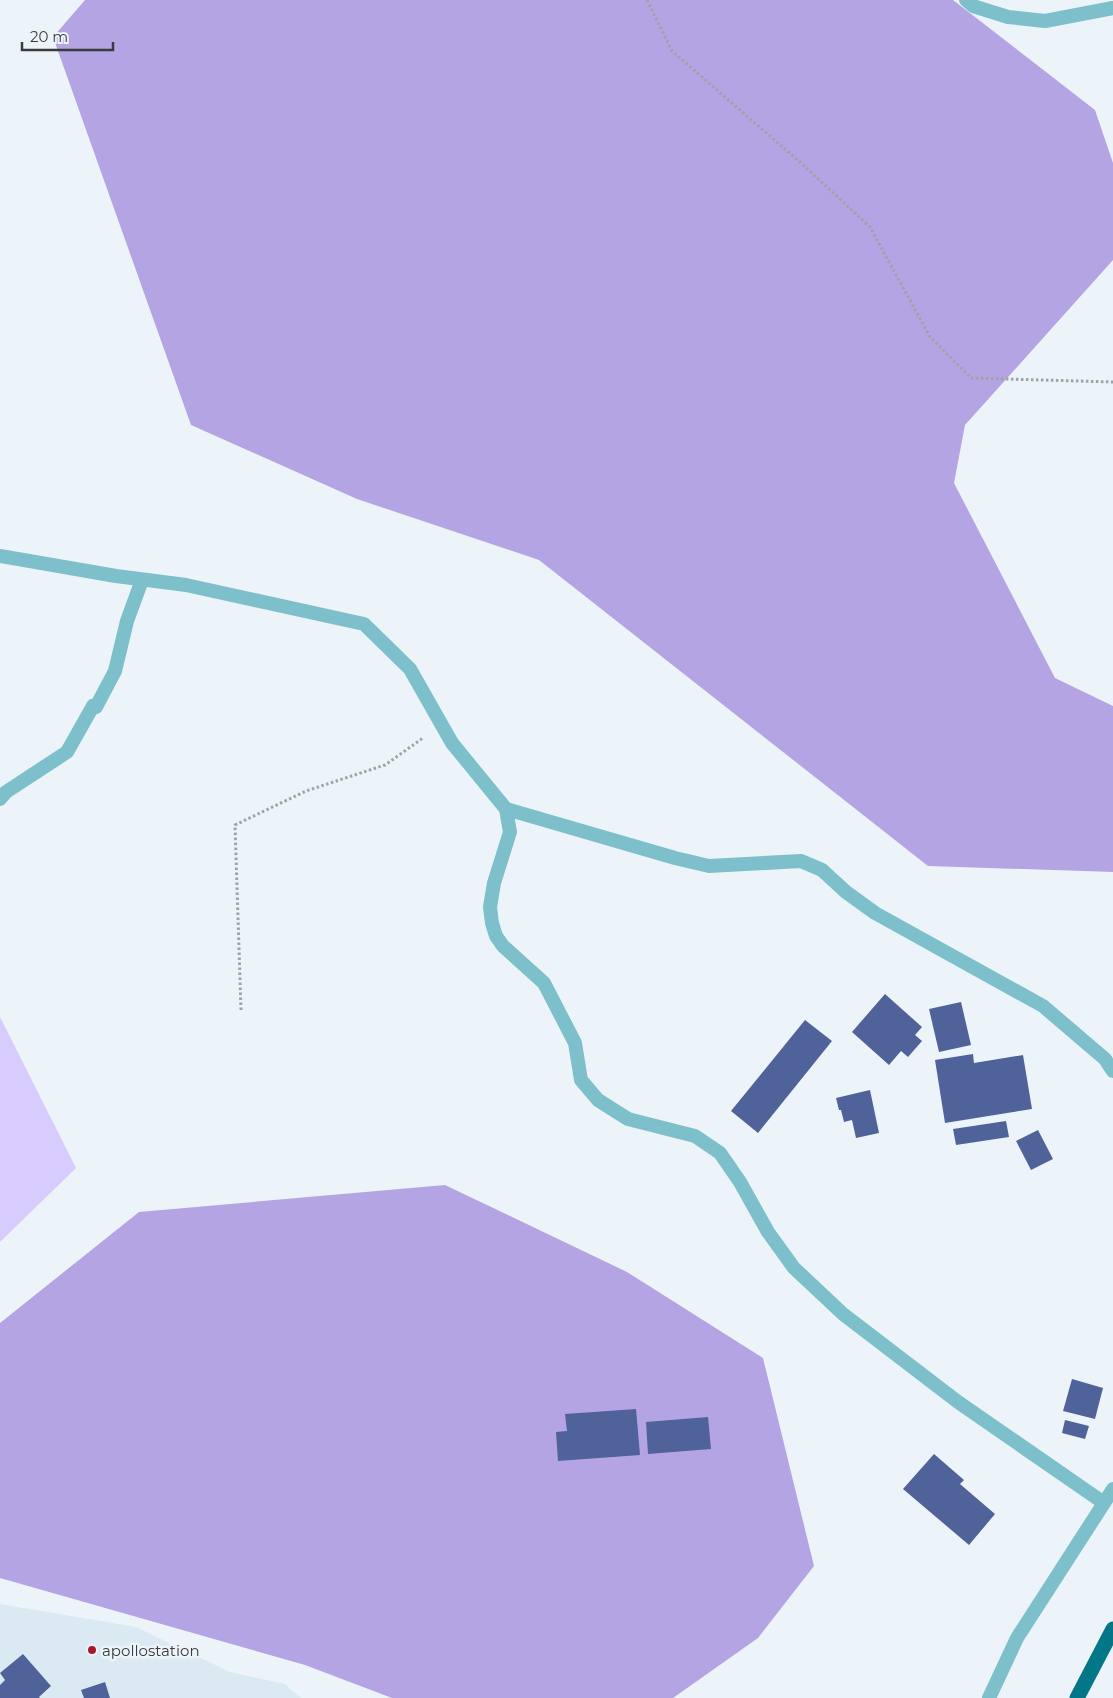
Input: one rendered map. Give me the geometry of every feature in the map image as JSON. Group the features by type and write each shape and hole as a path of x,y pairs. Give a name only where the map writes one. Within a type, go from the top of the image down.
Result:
{"highway":[{"path":"1077,1698 1113,1629"},
{"path":"1068,1698 1104,1648"}],"street":[{"path":"966,0 973,6 1008,18 1045,21 1113,8"},
{"path":"0,556 142,580 186,585 364,624 410,669 452,743 506,809 510,832 494,883 490,907 496,936 503,946 544,983 575,1043 582,1080 598,1100 628,1119 695,1136 720,1153 740,1182 768,1232 794,1268 836,1307 958,1402 1104,1504"},
{"path":"0,798 6,792 67,752 93,706 96,707 115,671 127,621 142,580"},
{"path":"506,809 709,866 801,861 822,870 846,892 875,914 1043,1006 1105,1059 1113,1071"},
{"path":"989,1698 1017,1638 1113,1489"}],"path":[{"path":"647,0 672,51 800,162 870,228 930,337 971,378 1113,382"},
{"path":"241,1010 234,825 306,791 385,765 442,724"}],"shaded area":[{"path":"85,0 953,0 1095,110 1113,163 1113,260 965,425 954,483 1055,678 1113,706 1113,872 928,866 539,560 357,499 191,425 53,37"},
{"path":"0,1017 76,1168 0,1242"},
{"path":"445,1185 627,1272 763,1358 814,1566 758,1638 673,1698 392,1698 305,1665 0,1578 0,1323 139,1212"},
{"name":"apollostation","path":"0,1604 136,1627 230,1672 285,1684 301,1698 0,1698"}],"building":[{"path":"885,994 922,1027 915,1035 922,1041 908,1057 901,1051 889,1065 852,1032"},
{"path":"961,1002 971,1045 939,1052 929,1009"},
{"path":"805,1020 832,1041 758,1133 731,1111"},
{"path":"973,1054 974,1063 1023,1055 1032,1109 945,1123 935,1060"},
{"path":"870,1090 879,1133 856,1138 852,1120 844,1122 836,1098"},
{"path":"1006,1121 1009,1137 956,1145 953,1129"},
{"path":"1038,1130 1053,1159 1031,1170 1016,1141"},
{"path":"1072,1379 1103,1388 1095,1419 1063,1411"},
{"path":"636,1409 640,1455 558,1461 556,1432 567,1431 565,1414"},
{"path":"708,1417 711,1449 648,1454 646,1422"},
{"path":"1065,1420 1089,1426 1085,1439 1062,1433"},
{"path":"934,1454 964,1480 960,1484 995,1514 969,1545 903,1489"},
{"path":"23,1654 51,1686 40,1698 0,1698 0,1685 5,1680 0,1673"},
{"path":"105,1682 110,1698 84,1698 81,1690"}],"place":[{"name":"apollostation","path":"92,1650"}]}
